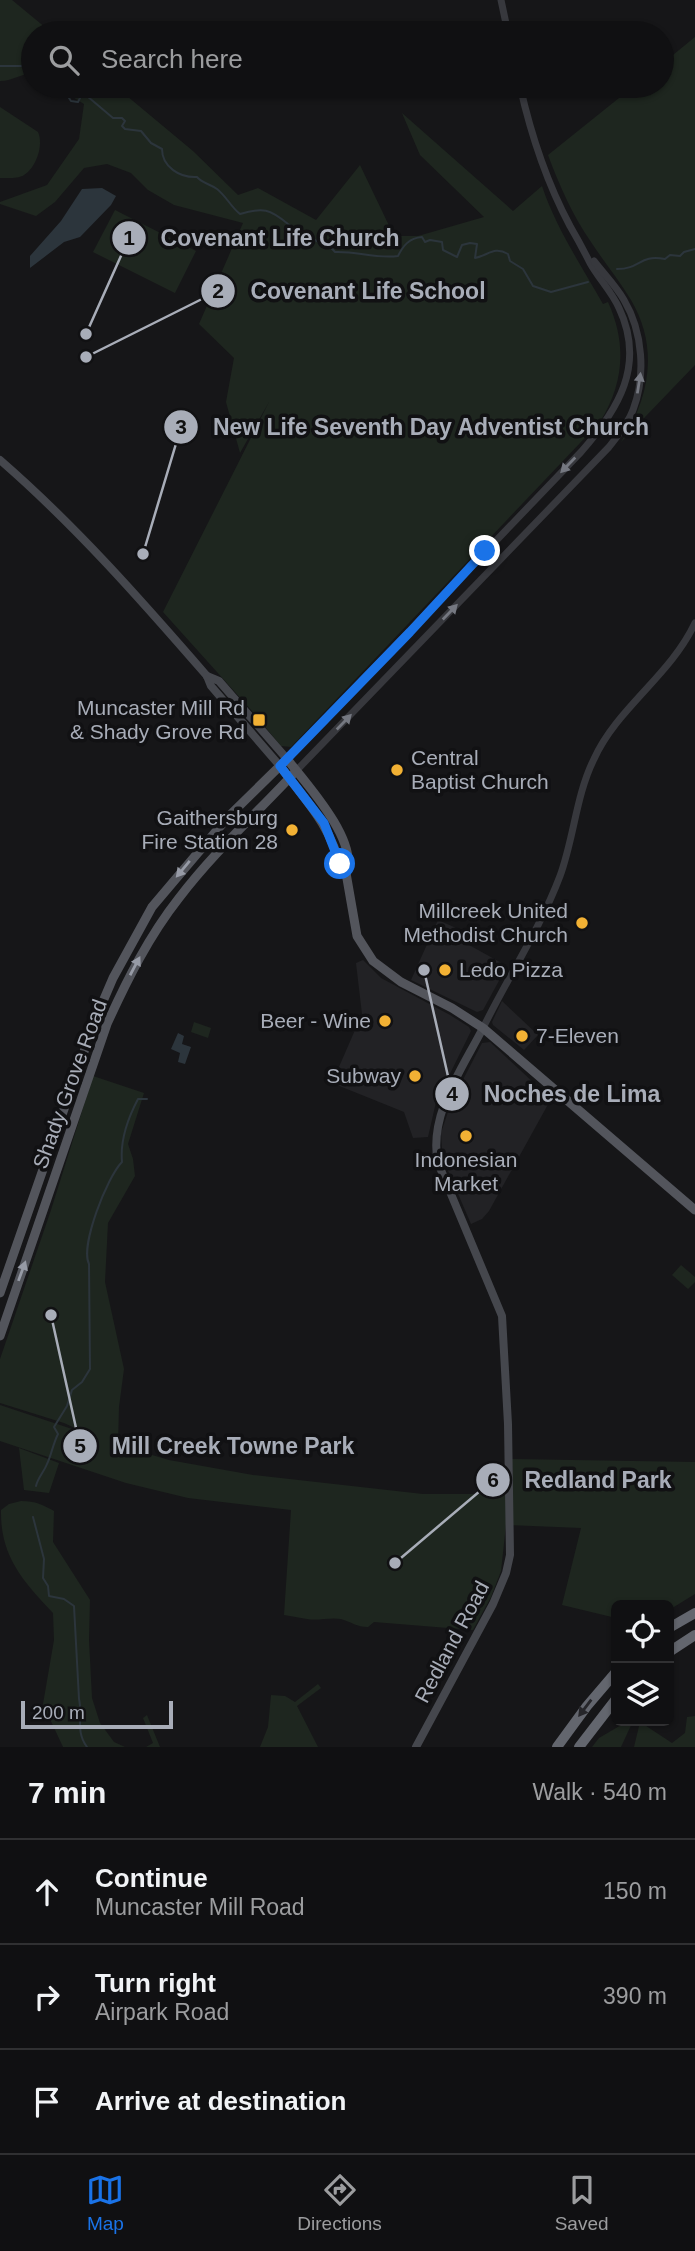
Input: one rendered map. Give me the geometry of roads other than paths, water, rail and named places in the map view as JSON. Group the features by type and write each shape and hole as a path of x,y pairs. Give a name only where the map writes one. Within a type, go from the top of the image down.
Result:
{"highway":[{"path":"674,1625 695,1613"},
{"path":"674,1649 695,1635"},
{"path":"557,1747 611,1678"},
{"path":"579,1747 611,1705"}],"main road":[{"path":"0,460 69,522 138,596 206,676 211,686 283,762 296,771 322,802 340,832 348,862 345,873 357,936 373,961 401,982 452,1008 483,1028 695,1210"},
{"path":"283,762 289,779 324,823 341,870 345,873"},
{"name":"Shady Grove Road","path":"0,1293 95,1020 137,931 152,907 203,845 283,762"},
{"name":"Shady Grove Road","path":"0,1336 107,1024 124,987 147,944 179,897 220,849 296,771"},
{"name":"Redland Road","path":"416,1747 494,1604 510,1555 508,1424 502,1316 438,1163 435,1142 436,1129 447,1097 483,1028"}],"street":[{"path":"501,0 505,21"},
{"path":"283,762 581,452 616,407 627,374 629,346 620,308 589,261 548,179 535,146 523,98"},
{"path":"296,771 601,455 628,420 637,398 641,370 632,319 623,298 587,256"},
{"path":"483,1028 553,894 569,850 594,757 622,718 673,661 695,623"}],"waterway":[{"path":"0,66 21,66"},
{"path":"69,98 78,102 80,98"},
{"path":"89,98 113,118 122,118 125,121 122,126 125,129 141,131 151,143 162,149 165,161 173,170 184,176 197,177 217,189 240,214 255,210 271,212 318,242 323,239 335,252 398,256 407,243 422,237 425,242 442,242 443,250 457,257 462,245 470,243 477,244 475,258 495,251 508,254 510,261 523,269 533,286 551,292 588,282"},
{"path":"617,269 631,267 650,258 680,256 695,249"},
{"path":"36,1486 58,1434 54,1427 67,1406 72,1390 82,1382 90,1369 88,1243 96,1212 109,1182 122,1162 124,1138 131,1114 138,1099 147,1099"},
{"path":"33,1517 44,1559 43,1578 48,1586 49,1596 64,1599 74,1606 80,1730 87,1747"}],"place":[{"name":"Covenant Life Church","path":"86,334"},
{"name":"Covenant Life School","path":"86,357"},
{"name":"New Life Seventh Day Adventist Church","path":"143,554"},
{"name":"Muncaster Mill Rd & Shady Grove Rd","path":"259,720"},
{"name":"Central Baptist Church","path":"397,770"},
{"name":"Gaithersburg Fire Station 28","path":"292,830"},
{"name":"Millcreek United Methodist Church","path":"582,923"},
{"name":"Noches de Lima","path":"424,970"},
{"name":"Ledo Pizza","path":"445,970"},
{"name":"Beer - Wine","path":"385,1021"},
{"name":"7-Eleven","path":"522,1036"},
{"name":"Subway","path":"415,1076"},
{"name":"Indonesian Market","path":"466,1136"},
{"name":"Mill Creek Towne Park","path":"51,1315"},
{"name":"Redland Park","path":"395,1563"}]}
